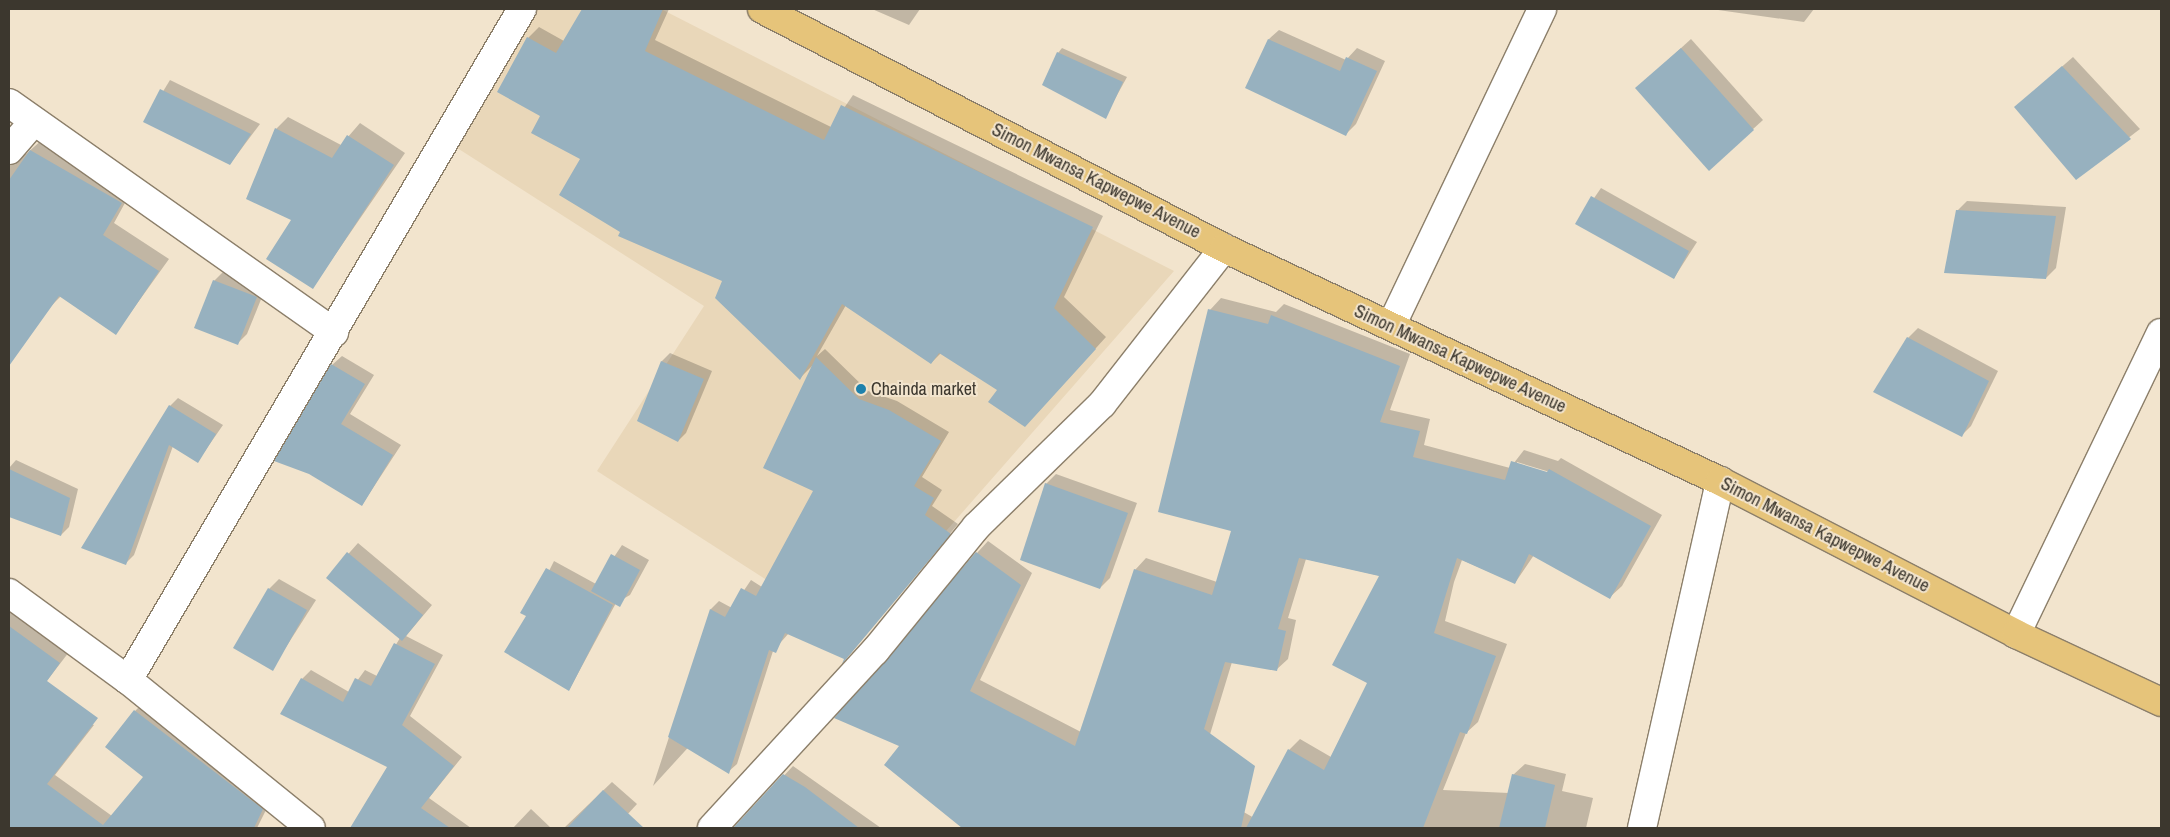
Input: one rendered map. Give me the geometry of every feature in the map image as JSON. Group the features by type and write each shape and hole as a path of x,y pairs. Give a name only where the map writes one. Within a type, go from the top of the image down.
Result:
{"main road":[{"name":"Simon Mwansa Kapwepwe Avenue","path":"777,12 1224,248 1720,481 2016,634 2161,702"}],"street":[{"path":"128,680 259,451 334,332 522,9"},
{"path":"1392,326 1542,9"},
{"path":"9,103 334,332"},
{"path":"9,150 34,121"},
{"path":"712,828 875,650 976,527 1102,404 1224,248"},
{"path":"2016,634 2161,333"},
{"path":"1642,828 1720,481"},
{"path":"9,593 128,680 311,828"}],"shaded area":[{"name":"Chainda market","path":"523,9 661,9 1174,271 854,636 597,471 704,306 440,137"}],"building":[{"path":"582,9 663,9 645,51 824,140 841,105 1093,227 1054,308 1096,349 1025,427 988,402 997,390 939,353 931,364 842,304 800,380 715,298 722,281 618,236 620,232 559,195 580,159 531,133 540,116 497,92 527,37 556,53"},
{"path":"1268,39 1340,71 1346,57 1377,71 1346,136 1245,88"},
{"path":"1681,48 1754,130 1709,171 1635,88"},
{"path":"1057,52 1123,82 1106,119 1042,85"},
{"path":"2062,66 2131,139 2076,180 2014,107"},
{"path":"160,89 251,134 230,165 143,122"},
{"path":"275,128 332,158 347,135 394,165 313,289 266,259 291,220 246,199"},
{"path":"30,150 122,203 103,235 159,271 116,335 59,296 9,366 9,180"},
{"path":"1591,196 1689,251 1674,279 1575,224"},
{"path":"1956,210 2056,216 2046,279 1944,273"},
{"path":"213,280 257,297 238,345 194,328"},
{"path":"1208,309 1268,324 1271,315 1400,366 1380,422 1420,431 1413,457 1505,480 1511,461 1547,472 1549,469 1651,526 1610,599 1529,554 1515,584 1457,558 1434,633 1496,656 1467,734 1460,732 1423,828 1246,828 1288,749 1324,770 1367,683 1332,665 1379,576 1299,558 1278,629 1286,631 1277,671 1225,662 1204,729 1255,766 1241,828 962,828 884,765 899,746 834,718 976,552 1021,585 970,691 1075,746 1134,569 1212,595 1231,531 1158,512"},
{"path":"1907,337 1989,381 1962,437 1873,392"},
{"path":"816,357 859,399 889,410 941,441 914,486 934,498 925,515 951,534 842,664 844,659 785,633 776,653 769,650 729,774 668,737 710,609 725,617 741,588 756,596 813,491 763,468"},
{"path":"661,361 704,379 678,442 637,421"},
{"path":"331,364 365,384 341,424 393,455 362,506 309,474 274,461"},
{"path":"169,405 216,434 198,463 169,445 126,565 81,548"},
{"path":"9,469 70,498 61,536 9,517"},
{"path":"1045,483 1128,513 1100,589 1020,560"},
{"path":"347,552 423,615 402,641 326,578"},
{"path":"611,554 640,570 620,607 591,591"},
{"path":"546,568 613,605 569,691 504,652 526,616 520,613"},
{"path":"268,588 307,610 273,671 233,648"},
{"path":"9,626 60,663 47,681 98,718 47,784 103,825 143,777 105,747 134,710 263,809 254,828 9,828"},
{"path":"394,643 435,664 402,725 454,766 421,808 450,828 350,828 387,767 280,714 301,678 343,702 355,678 371,686"},
{"path":"783,774 805,787 859,828 733,828"},
{"path":"1512,774 1555,785 1545,828 1499,828"},
{"path":"603,790 644,828 567,828"}],"place":[{"name":"Chainda market","path":"861,389"}]}
